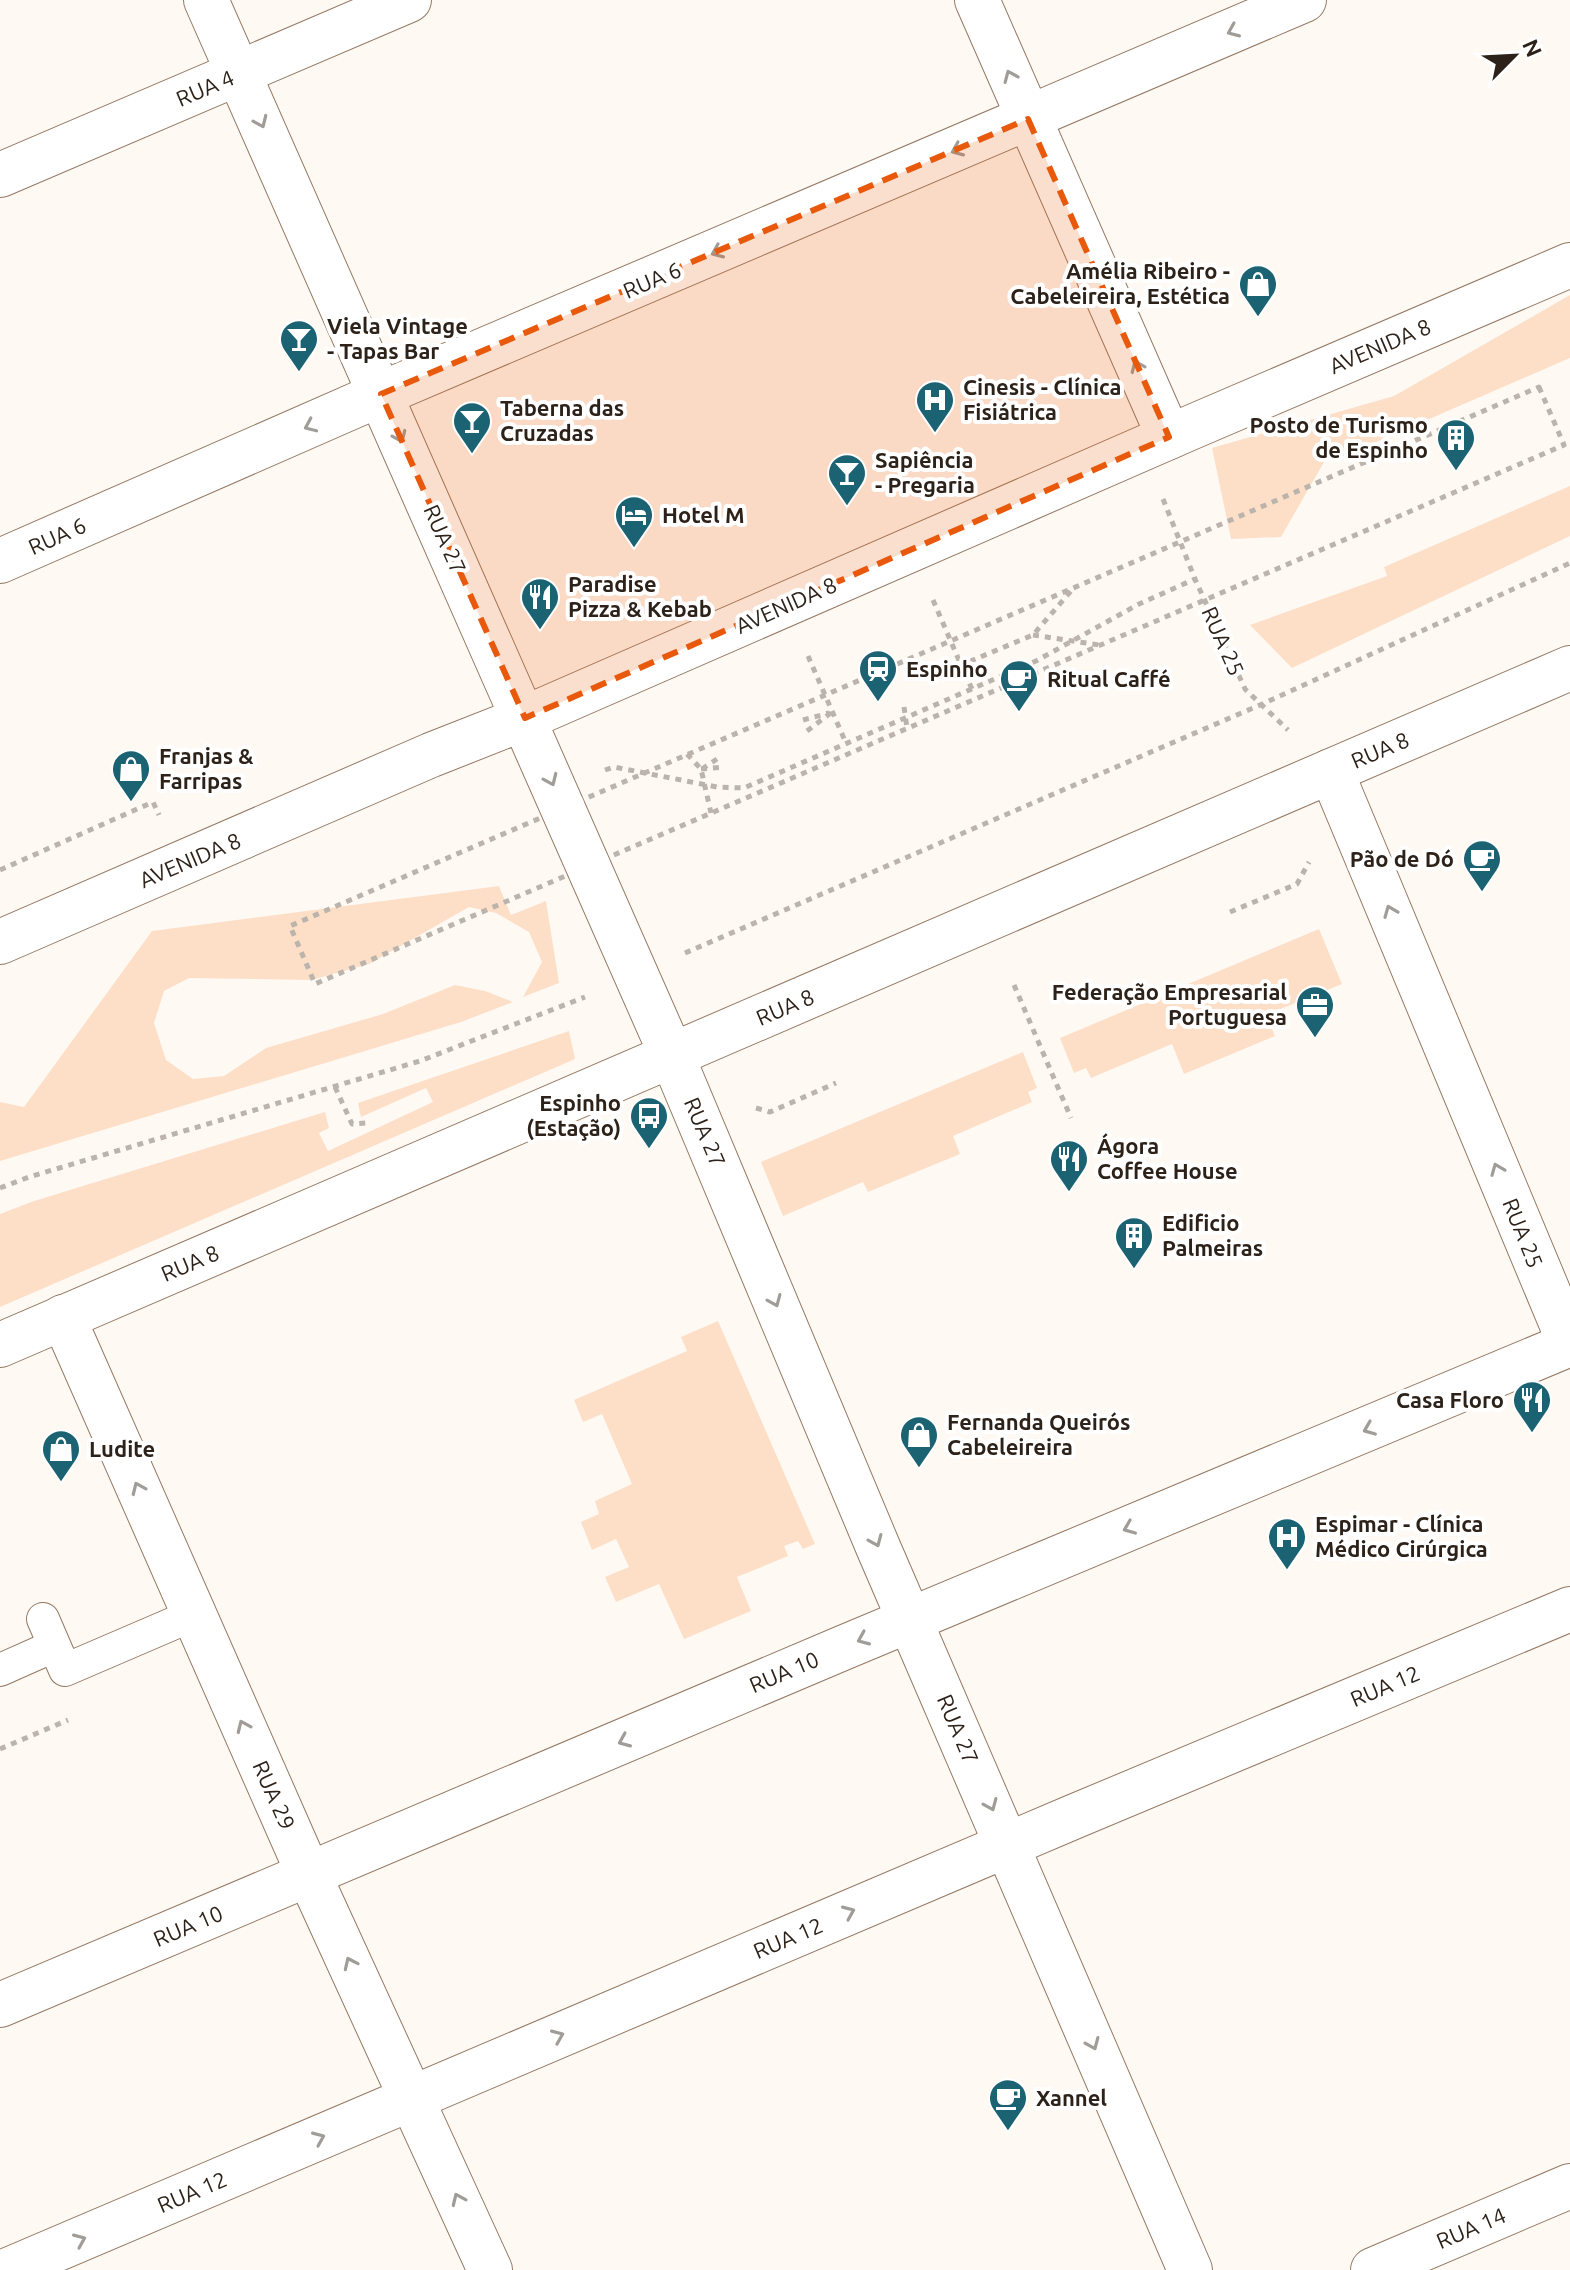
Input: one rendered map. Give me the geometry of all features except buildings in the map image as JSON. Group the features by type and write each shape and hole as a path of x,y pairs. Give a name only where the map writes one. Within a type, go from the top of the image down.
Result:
{"street":[{"name":"RUA 27","path":"206,0 672,1056 1190,2270"},
{"name":"RUA 4","path":"0,175 409,0"},
{"path":"977,0 1169,437"},
{"name":"RUA 6","path":"0,561 381,394 1304,0"},
{"name":"AVENIDA 8","path":"0,942 1570,265"},
{"name":"RUA 8","path":"0,1345 1570,668"},
{"name":"RUA 25","path":"1331,771 1570,1344"},
{"name":"RUA 29","path":"63,1317 309,1875 490,2270"},
{"name":"RUA 10","path":"0,2005 1570,1344"},
{"name":"RUA 12","path":"8,2270 1570,1609"},
{"name":"RUA 14","path":"1373,2270 1570,2186"}],"lane":[{"path":"0,1670 48,1633 65,1670 193,1615"}],"path":[{"path":"1539,387 1564,445 1100,645 315,984 290,926 1539,387"},
{"name":"RUA 25","path":"1169,437 1158,462 1162,498 1245,689 1331,771"},
{"path":"0,1188 434,1056 565,1006 1260,705 1570,563"},
{"path":"614,767 717,787 744,788 1036,661 1139,604 1195,579"},
{"path":"961,665 1033,635 1074,587"},
{"path":"931,596 972,689"},
{"path":"1033,635 1100,645"},
{"path":"815,674 846,743"},
{"path":"894,723 904,707 907,728"},
{"path":"803,720 832,712"},
{"path":"807,731 832,712"},
{"path":"687,754 701,769 711,813"},
{"path":"701,769 720,757"},
{"path":"701,769 724,767"},
{"path":"0,870 153,802 157,809"},
{"path":"1230,912 1297,884 1311,858"},
{"path":"1014,985 1071,1118"},
{"path":"770,1112 836,1083"},
{"path":"335,1087 352,1124 365,1124"}],"highlighted area":[{"path":"1028,119 1169,437 525,718 381,394"}],"shaded area":[{"path":"1570,295 1570,358 1337,459 1332,448 1281,537 1231,539 1212,448 1394,396"},
{"path":"1570,486 1570,536 1292,668 1250,625 1387,576 1384,567"},
{"path":"499,886 511,915 546,901 559,983 523,997 542,962 529,932 496,913 469,907 369,964 311,980 189,978 164,991 154,1023 166,1060 193,1079 224,1076 266,1048 383,1014 455,985 485,991 513,1002 461,1022 0,1161 0,1102 24,1107 152,931"},
{"path":"1319,929 1342,984 1266,1015 1275,1036 1184,1074 1172,1044 1091,1078 1086,1068 1074,1073 1060,1038"},
{"path":"569,1031 575,1059 0,1307 0,1214 325,1112 329,1128 319,1133 328,1151 433,1102 426,1088 361,1117 358,1103"},
{"path":"1023,1052 1037,1088 1028,1092 1032,1102 953,1136 960,1154 868,1192 863,1182 783,1216 761,1162"},
{"path":"718,1321 815,1544 803,1549 798,1541 784,1546 788,1556 737,1577 751,1611 684,1639 659,1584 616,1602 605,1577 629,1567 616,1539 592,1550 581,1522 599,1514 595,1501 632,1484 602,1414 583,1422 574,1400 687,1351 681,1337"}],"place":[{"name":"Amélia Ribeiro - Cabeleireira, Estética","path":"1258,318"},
{"name":"Viela Vintage - Tapas Bar","path":"299,373"},
{"name":"Cinesis - Clínica Fisiátrica","path":"935,434"},
{"name":"Taberna das Cruzadas","path":"472,455"},
{"name":"Posto de Turismo de Espinho","path":"1456,472"},
{"name":"Sapiência - Pregaria","path":"847,507"},
{"name":"Hotel M","path":"634,549"},
{"name":"Paradise Pizza & Kebab","path":"540,631"},
{"name":"Espinho","path":"878,703"},
{"name":"Ritual Caffé","path":"1019,713"},
{"name":"Franjas & Farripas","path":"131,803"},
{"name":"Pão de Dó","path":"1482,893"},
{"name":"Federação Empresarial Portuguesa","path":"1315,1039"},
{"name":"Espinho (Estação)","path":"649,1150"},
{"name":"Ágora Coffee House","path":"1069,1193"},
{"name":"Edificio Palmeiras","path":"1134,1270"},
{"name":"Casa Floro","path":"1532,1434"},
{"name":"Fernanda Queirós Cabeleireira","path":"919,1469"},
{"name":"Ludite","path":"61,1483"},
{"name":"Espimar - Clínica Médico Cirúrgica","path":"1287,1571"},
{"name":"Xannel","path":"1008,2132"}]}
